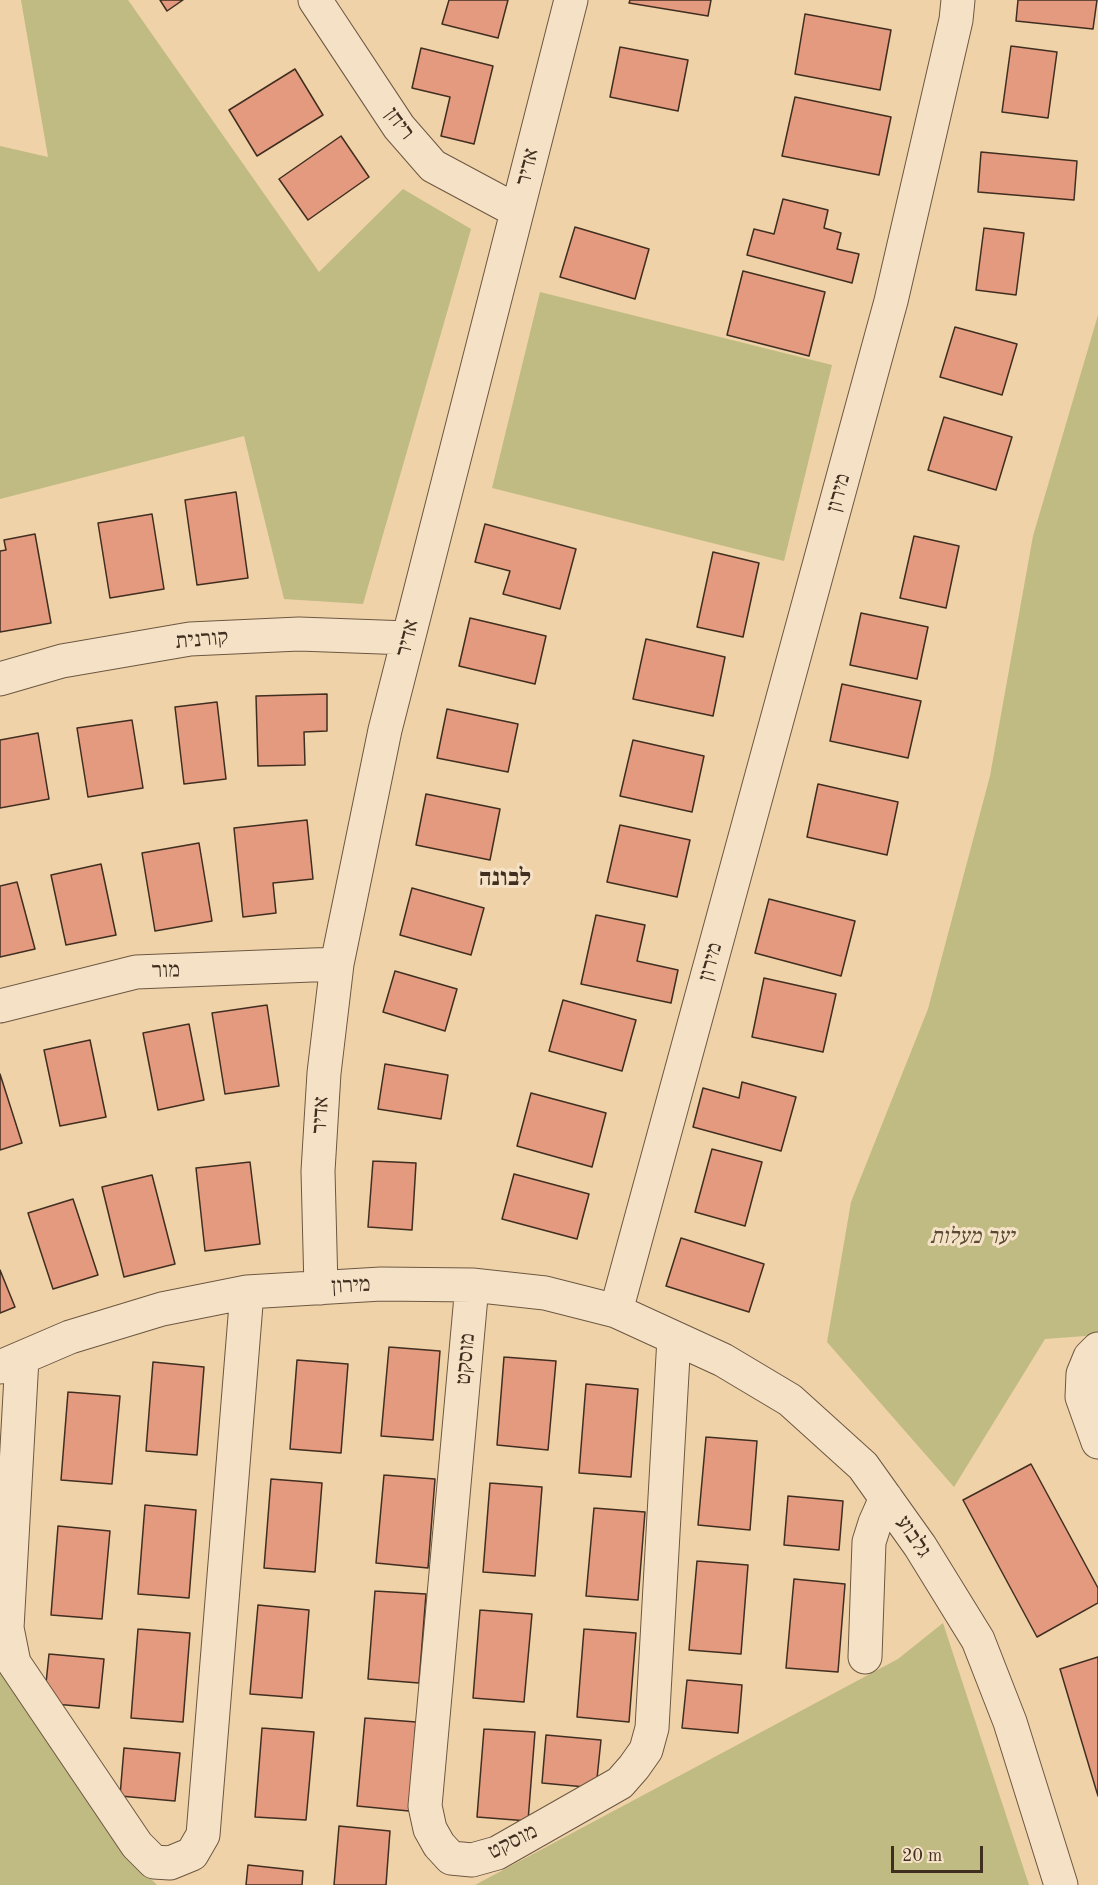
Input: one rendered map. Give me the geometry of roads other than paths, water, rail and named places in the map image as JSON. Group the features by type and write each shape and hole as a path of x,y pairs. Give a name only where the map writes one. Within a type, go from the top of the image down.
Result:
{"street":[{"name":"ריחן","path":"315,0 399,128 433,166 517,212"},
{"name":"אדיר","path":"321,1288 318,1171 324,1073 337,964 385,730 571,0"},
{"name":"מירון","path":"11,1362 70,1337 162,1309 247,1292 381,1284 472,1285 544,1293 616,1311 891,301 956,20 958,0"},
{"name":"קורנית","path":"0,680 62,661 190,639 299,634 408,638"},
{"name":"מור","path":"0,1006 136,972 337,964"},
{"name":"מוסקט","path":"472,1285 425,1806 430,1830 439,1845 451,1858 472,1860 497,1853 620,1783 646,1750 652,1728 674,1338"},
{"path":"11,1362 6,1628 14,1663 137,1845 154,1862 170,1863 192,1854 203,1835 247,1292"},
{"name":"גלבוע","path":"616,1311 723,1360 790,1400 862,1466 921,1546 978,1640 1010,1722 1061,1885"},
{"path":"1098,1349 1090,1357 1083,1374 1082,1396 1098,1442"},
{"path":"865,1657 869,1542 886,1498"}],"district":[{"name":"לבונה","path":"505,879"}],"park label":[{"name":"יער מעלות","path":"972,1237"}]}
